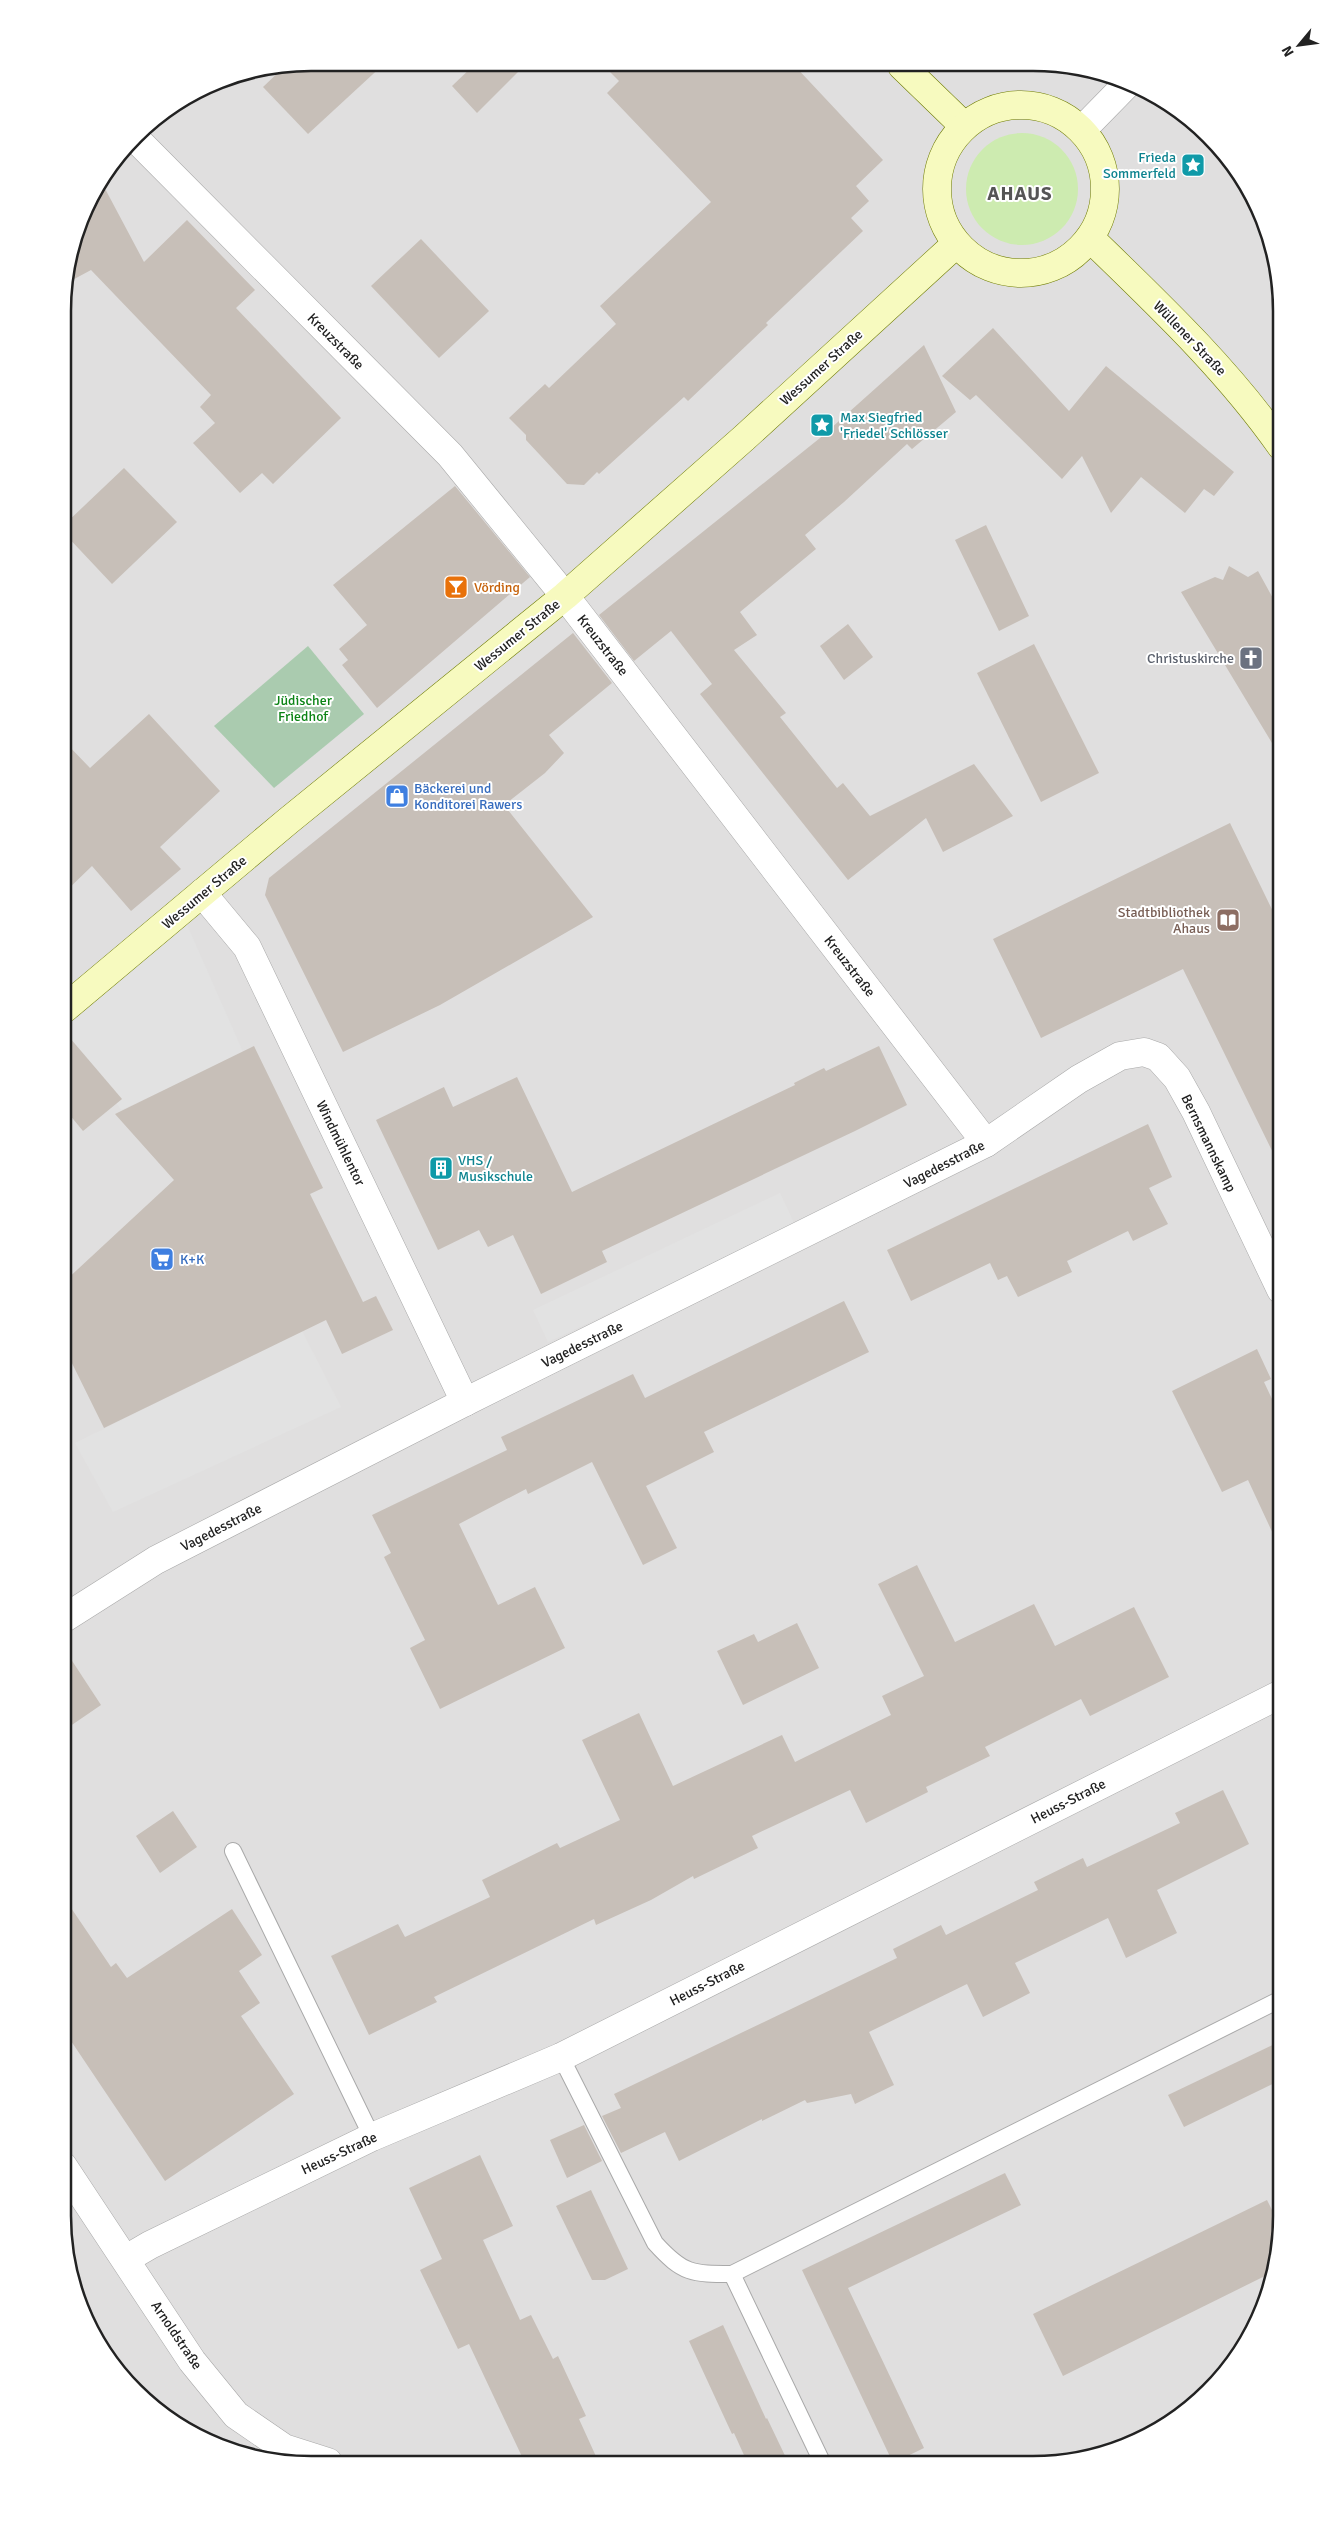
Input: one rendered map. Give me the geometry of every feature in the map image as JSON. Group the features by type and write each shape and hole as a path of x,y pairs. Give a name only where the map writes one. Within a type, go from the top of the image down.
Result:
{"street":[{"path":"907,71 964,126"},
{"path":"1082,130 1122,89"},
{"path":"1011,105 1037,106 1061,114 1082,130 1099,154 1107,182 1104,212 1091,239 1073,257 1050,270 1024,275 999,272 975,261 956,244 940,216 936,183 944,152 964,126 986,112 1011,105"},
{"name":"Kreuzstraße","path":"140,144 450,455 565,596 986,1143"},
{"name":"Wüllener Straße","path":"1091,239 1178,324 1228,378 1273,435"},
{"name":"Wessumer Straße","path":"71,1003 329,787 565,596 744,438 956,244"},
{"name":"Windmühlentor","path":"202,893 247,947 465,1402"},
{"name":"Bernsmannskamp","path":"1099,1067 1120,1056 1144,1052 1158,1057 1177,1078 1196,1112 1273,1273"},
{"name":"Vagedesstraße","path":"71,1614 156,1560 465,1402 986,1143 1099,1067"},
{"name":"Heuss-Straße","path":"126,2260 150,2245 372,2137 561,2056 1273,1698"},
{"name":"Arnoldstraße","path":"71,2179 192,2361 236,2415 279,2454"}],"lane":[{"path":"233,1851 372,2137"},
{"path":"561,2056 655,2244 673,2264 699,2274 732,2274 1273,2003"},
{"path":"732,2274 819,2456"}],"shaded area":[{"path":"1032,71 1064,73 1095,79 1139,96 1179,121 1223,165 1241,191 1260,234 1271,280 1273,312 1273,2215 1271,2247 1265,2278 1248,2322 1223,2362 1179,2406 1153,2424 1110,2443 1064,2454 1032,2456 312,2456 280,2454 249,2448 205,2431 165,2406 121,2362 103,2336 84,2293 73,2247 71,2215 71,312 73,280 84,234 103,191 131,153 153,131 191,103 234,84 280,73"},
{"path":"181,911 244,1054 121,1110 113,1098 71,1054 71,1003"},
{"path":"780,1193 795,1225 548,1342 533,1310"},
{"path":"302,1331 341,1407 113,1512 75,1443"}],"green space":[{"path":"1022,133 1043,137 1062,149 1074,168 1078,189 1074,210 1062,229 1043,241 1022,245 1001,241 982,229 970,210 966,189 970,168 982,149 1001,137"},
{"name":"Jüdischer Friedhof","path":"308,646 364,714 274,788 214,726"}],"building":[{"path":"376,71 308,134 263,87 280,73"},
{"path":"468,71 519,71 477,113 452,86"},
{"path":"609,71 800,71 883,160 856,186 869,201 851,218 863,231 766,323 768,325 688,401 684,397 599,474 597,472 584,485 567,484 526,440 526,435 509,418 545,384 549,388 616,324 600,306 711,202 607,93 619,81"},
{"path":"105,188 144,262 187,220 255,290 236,308 341,418 273,484 262,473 240,493 193,443 215,423 200,407 211,395 91,270 73,280 84,234"},
{"path":"421,239 489,311 439,358 371,286"},
{"path":"993,328 1069,411 1106,366 1234,472 1214,496 1204,489 1185,513 1141,477 1111,513 1082,456 1062,479 976,395 970,400 942,376"},
{"path":"924,345 956,412 912,449 907,444 805,535 816,549 740,612 757,635 734,650 786,713 780,717 837,788 843,783 870,816 974,764 1013,816 943,852 926,818 848,880 700,694 712,684 671,631 634,661 599,615 820,438"},
{"path":"124,468 177,522 112,584 71,540 71,518"},
{"path":"455,486 530,577 377,708 342,665 348,660 339,649 367,625 333,585"},
{"path":"986,525 1029,616 999,631 955,540"},
{"name":"Christuskirche","path":"1229,566 1248,577 1258,571 1273,598 1273,745 1181,592 1215,577 1223,580"},
{"path":"848,624 873,657 844,680 820,646"},
{"path":"573,633 612,683 549,735 564,753 545,773 504,805 593,917 440,1005 343,1052 265,895 269,878"},
{"path":"1034,644 1099,773 1041,802 977,673"},
{"path":"149,714 220,791 160,847 181,869 131,911 92,866 71,886 71,748 90,768"},
{"path":"1230,823 1273,912 1273,1153 1183,969 1041,1038 993,939"},
{"path":"71,1039 122,1099 83,1131 71,1116"},
{"name":"K+K","path":"254,1046 323,1188 310,1194 363,1302 376,1296 393,1330 342,1354 326,1320 104,1428 71,1361 71,1276 174,1180 115,1114"},
{"path":"879,1046 907,1105 602,1251 607,1262 541,1294 513,1235 488,1247 479,1230 438,1250 376,1120 444,1087 453,1107 517,1077 572,1192 795,1085 794,1083 824,1068 826,1071"},
{"path":"1148,1124 1172,1177 1149,1188 1168,1224 1133,1241 1128,1231 1067,1261 1072,1272 1018,1297 1007,1276 998,1280 990,1263 911,1301 887,1250"},
{"path":"844,1301 869,1352 704,1432 714,1452 646,1486 677,1548 643,1565 592,1462 528,1494 526,1489 459,1524 498,1605 535,1587 565,1648 440,1709 410,1648 425,1640 384,1557 391,1553 372,1515 507,1450 501,1437 633,1374 645,1398"},
{"path":"1257,1349 1271,1379 1264,1382 1273,1401 1273,1534 1248,1480 1222,1492 1172,1391"},
{"path":"917,1565 955,1642 1034,1604 1055,1646 1134,1607 1169,1677 1090,1716 1081,1699 985,1747 990,1756 926,1787 928,1792 866,1823 850,1790 752,1836 758,1848 694,1879 693,1876 651,1900 596,1925 594,1919 434,1997 437,2002 369,2035 331,1956 398,1924 405,1937 490,1897 482,1880 557,1843 560,1848 620,1820 582,1740 639,1713 673,1786 782,1735 795,1762 891,1715 882,1696 924,1676 878,1584"},
{"path":"797,1623 819,1668 743,1705 717,1651 754,1634 758,1642"},
{"path":"71,1659 101,1705 71,1726"},
{"path":"1223,1790 1249,1844 1157,1890 1177,1933 1126,1958 1108,1918 1015,1963 1030,1993 983,2017 967,1984 869,2032 894,2085 855,2104 851,2094 807,2103 805,2100 762,2121 762,2119 679,2161 665,2132 621,2153 602,2116 621,2108 614,2094 897,1958 893,1949 941,1925 946,1935 1038,1890 1034,1882 1083,1858 1087,1867 1180,1823 1175,1813"},
{"path":"173,1811 197,1847 160,1873 136,1836"},
{"path":"71,1908 111,1967 116,1963 127,1978 232,1909 262,1955 239,1971 260,2003 241,2016 294,2094 165,2181 71,2041"},
{"path":"1273,2045 1273,2084 1184,2127 1168,2095"},
{"path":"584,2125 602,2161 567,2178 550,2140"},
{"path":"480,2155 513,2226 483,2240 520,2320 531,2315 553,2359 558,2356 586,2416 579,2419 596,2456 522,2456 469,2344 458,2349 420,2270 442,2259 409,2188"},
{"path":"1005,2173 1021,2205 848,2288 924,2448 907,2456 890,2456 802,2270"},
{"path":"591,2190 628,2269 605,2280 592,2280 556,2206"},
{"path":"1267,2200 1273,2212 1271,2247 1265,2276 1063,2376 1033,2314"},
{"path":"723,2325 785,2456 744,2456 734,2433 732,2434 689,2341"}],"place":[{"name":"Frieda Sommerfeld","path":"1193,165"},
{"name":"Max Siegfried 'Friedel' Schlösser","path":"822,425"},
{"name":"Vörding","path":"456,587"},
{"name":"Christuskirche","path":"1251,658"},
{"name":"Bäckerei und Konditorei Rawers","path":"397,796"},
{"name":"Stadtbibliothek Ahaus","path":"1228,920"},
{"name":"VHS / Musikschule","path":"441,1168"},
{"name":"K+K","path":"162,1259"}],"district":[{"name":"AHAUS","path":"1020,193"}]}
